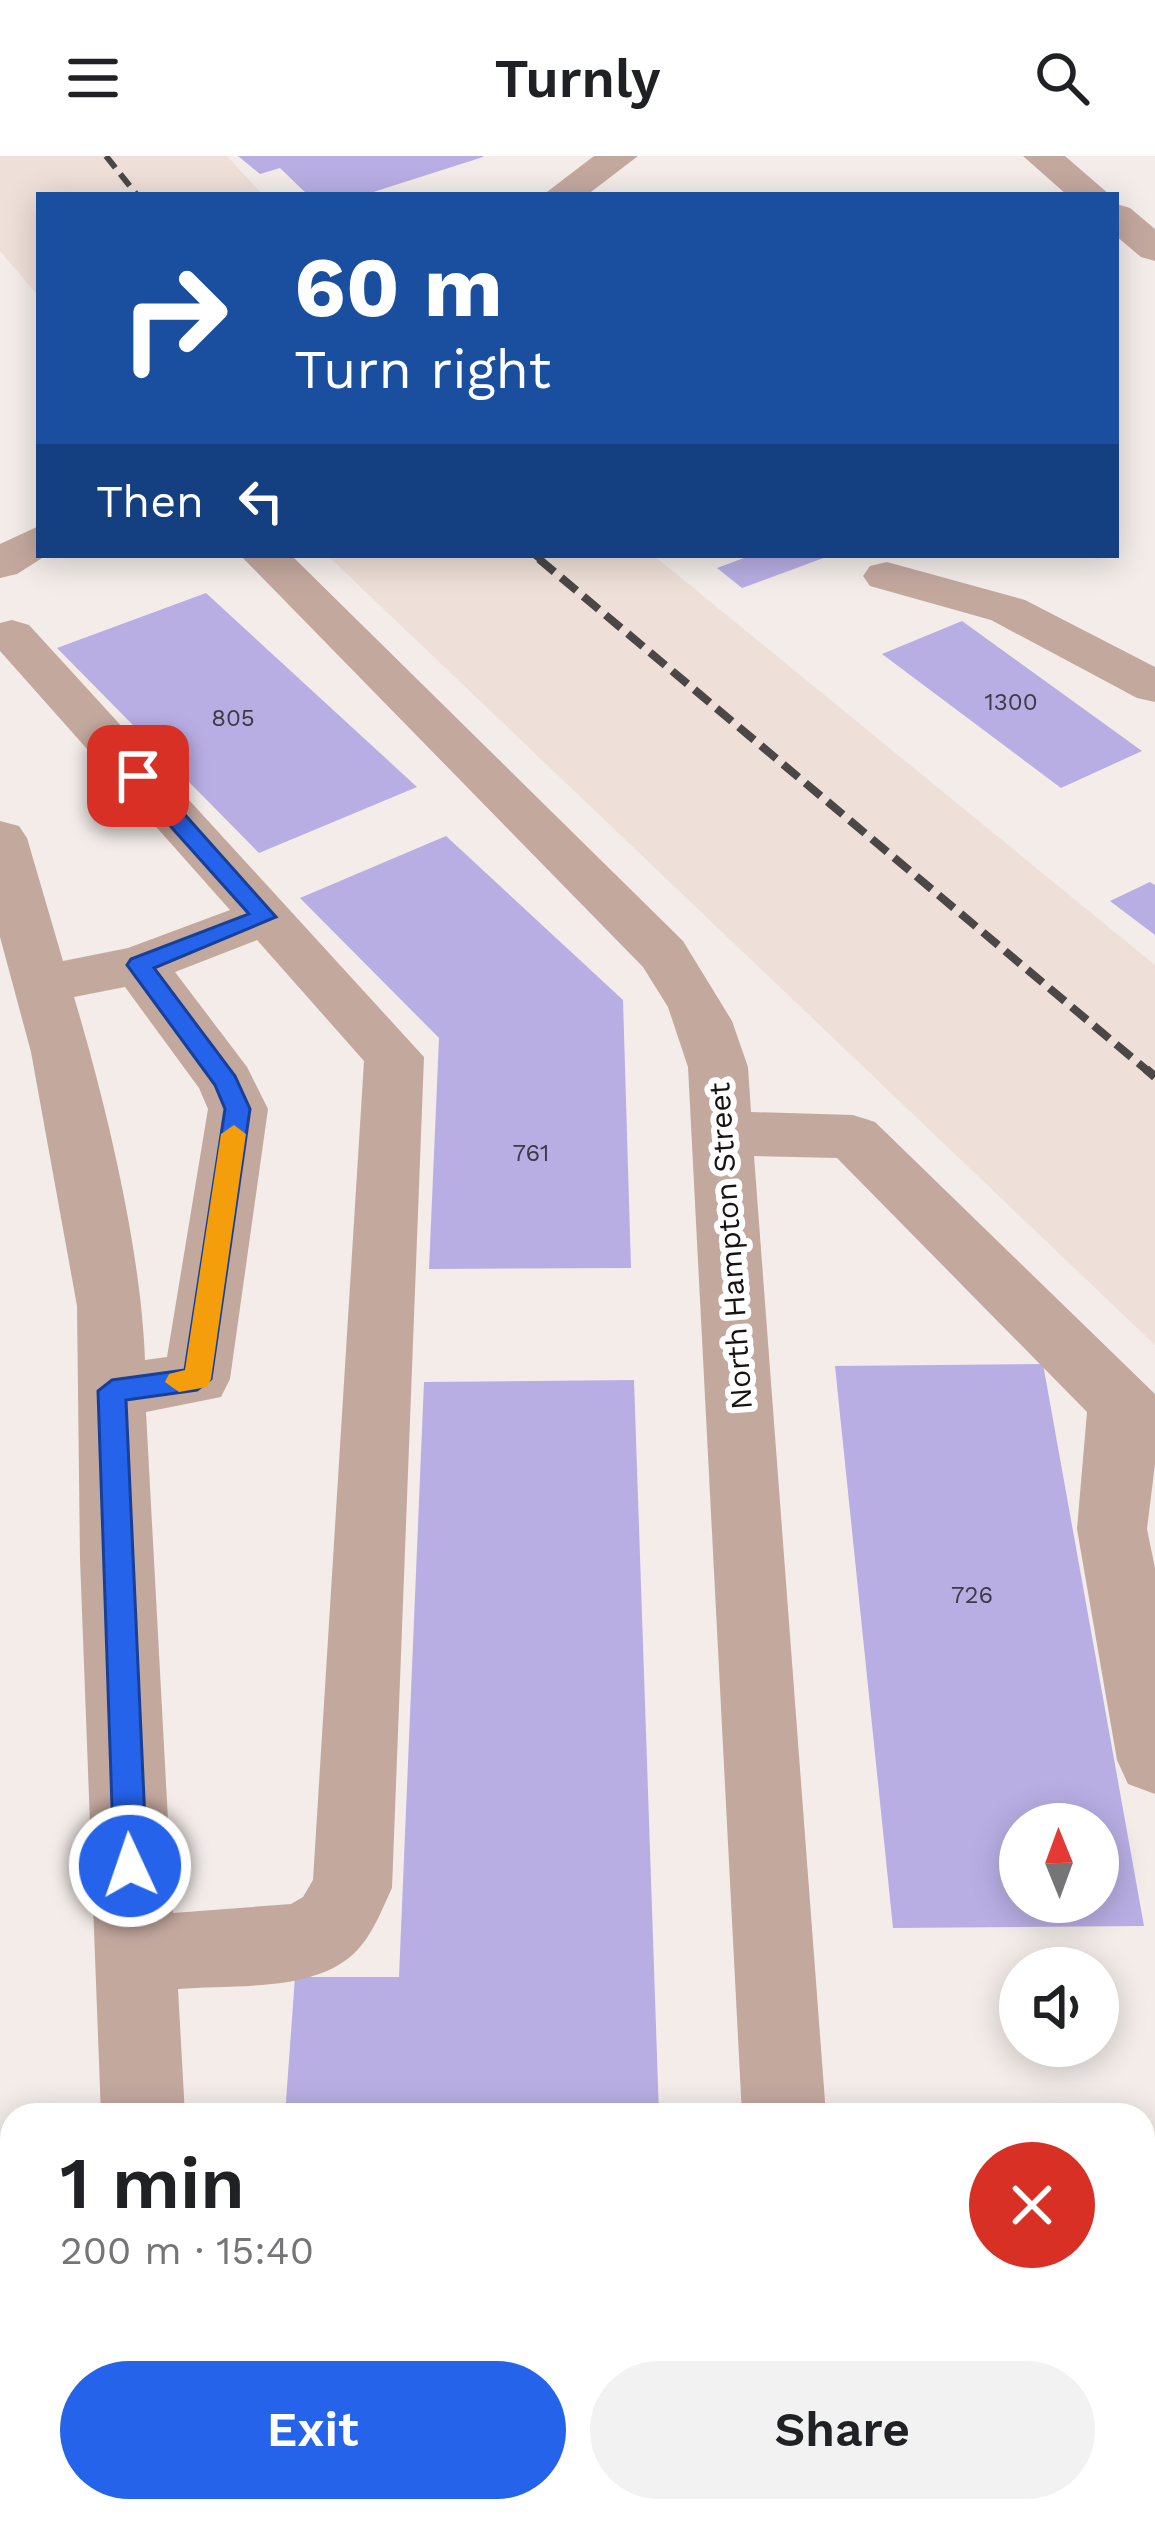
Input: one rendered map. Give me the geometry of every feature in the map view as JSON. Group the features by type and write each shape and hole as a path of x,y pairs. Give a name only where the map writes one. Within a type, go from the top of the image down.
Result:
{"street":[{"path":"566,192 620,156"},
{"path":"1042,156 1087,192"},
{"path":"1119,219 1155,249"},
{"path":"0,564 36,541"},
{"name":"North Hampton Street","path":"267,558 648,938 692,989 718,1066 783,2103"},
{"path":"886,576 1008,610 1155,687"},
{"path":"12,635 394,1057 352,1888 331,1923 303,1941 135,1954"},
{"path":"0,838 61,1052 110,1306 141,2103"},
{"path":"43,984 139,965 264,917"},
{"path":"112,1391 197,1379 238,1109 226,1082 139,965"},
{"path":"722,1132 853,1137 1138,1420 1112,1529 1155,1760"}],"shaded area":[{"path":"0,156 227,156 260,192 36,192 36,293 0,251"},
{"path":"330,558 657,558 1155,965 1155,1345"}],"building":[{"path":"238,156 483,156 373,192 305,192 280,168 260,174"},
{"path":"744,558 824,558 742,588 717,568"},
{"path":"206,593 417,787 259,853 57,648"},
{"path":"962,621 1142,751 1061,788 882,654"},
{"path":"446,836 623,1000 631,1268 429,1269 439,1038 300,898"},
{"path":"1150,882 1155,885 1155,935 1110,901"},
{"path":"1043,1364 1144,1926 893,1928 835,1366"},
{"path":"634,1380 659,2103 286,2103 295,1977 399,1977 424,1382"}],"railway":[{"path":"106,156 135,192"},
{"path":"538,558 543,562"},
{"path":"539,559 1149,1072"},
{"path":"1146,1069 1155,1077"}],"slow traffic":[{"path":"179,1382 197,1379 234,1134"}],"route":[{"path":"130,1866 112,1391 197,1379 238,1109 226,1082 139,965 264,917 138,776"}]}
